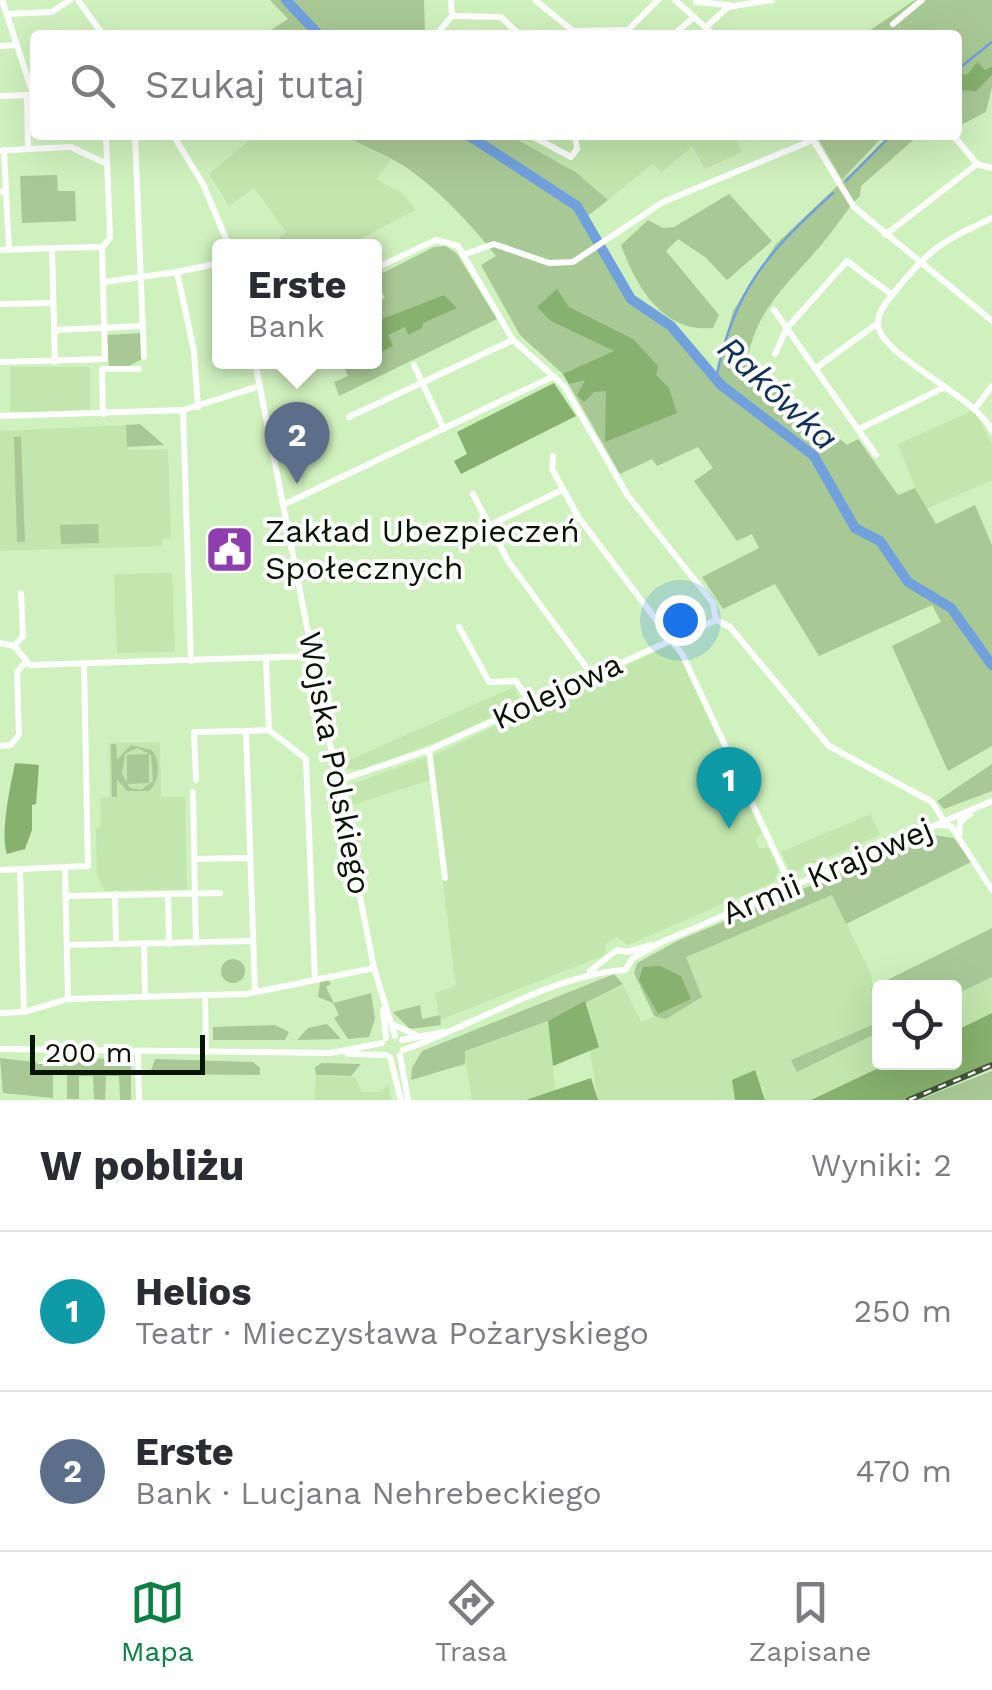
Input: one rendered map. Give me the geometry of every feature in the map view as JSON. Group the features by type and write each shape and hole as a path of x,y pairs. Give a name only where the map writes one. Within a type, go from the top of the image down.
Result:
{"street":[{"path":"2,0 30,88"},
{"path":"7,14 52,12 70,0"},
{"path":"78,0 99,30"},
{"path":"440,30 452,16 451,0"},
{"path":"535,0 566,29 578,30"},
{"path":"628,30 658,0"},
{"path":"675,0 708,30"},
{"path":"678,30 692,15 696,1 732,6 772,0"},
{"path":"893,24 922,0"},
{"path":"706,28 732,6"},
{"path":"452,16 501,16 515,30"},
{"path":"0,46 16,45"},
{"path":"0,96 30,94"},
{"path":"28,149 30,122"},
{"path":"106,140 110,238 102,246 4,249 2,150 71,147 107,164"},
{"path":"135,140 144,357"},
{"path":"176,140 203,184 227,239"},
{"path":"540,140 572,157 577,149 576,140"},
{"path":"465,254 482,245 499,244 557,264 578,260 663,202 807,140"},
{"path":"813,140 850,203 992,321"},
{"path":"956,140 976,164 992,168"},
{"path":"886,235 976,164"},
{"path":"816,368 878,323 892,296 933,247 992,218"},
{"path":"382,265 436,240 453,242 465,254 513,340 554,376 573,399 628,496 713,603 716,620 730,627 829,746 934,803 944,821"},
{"path":"0,362 104,361 102,246"},
{"path":"52,248 55,362"},
{"path":"775,354 786,328 848,261 892,296"},
{"path":"104,282 212,265"},
{"path":"177,272 194,351 198,407"},
{"path":"0,304 53,303"},
{"path":"774,310 876,455"},
{"path":"878,323 883,338 944,388 976,406 992,430"},
{"path":"55,330 143,326"},
{"path":"349,417 513,340"},
{"path":"414,365 444,429"},
{"path":"103,414 102,369 139,369"},
{"name":"Wojska Polskiego","path":"256,369 374,968 388,1025 402,1052"},
{"path":"285,504 554,376"},
{"path":"0,416 183,410 260,386"},
{"path":"976,406 992,386"},
{"path":"859,429 944,388"},
{"path":"183,410 191,661"},
{"path":"553,456 552,470 562,490 671,638 784,871"},
{"path":"488,526 562,490"},
{"path":"474,494 508,561 592,675"},
{"path":"14,646 23,636 22,593"},
{"name":"Kolejowa","path":"340,780 429,750 716,620"},
{"path":"459,627 489,682 516,681 531,704"},
{"path":"0,644 14,646 25,663"},
{"path":"25,663 313,656"},
{"path":"266,659 269,730"},
{"path":"0,746 11,745 18,735 18,672 25,663"},
{"path":"0,870 88,866 84,664"},
{"path":"196,780 194,732 269,730 306,759 315,978"},
{"path":"246,731 255,992"},
{"path":"429,750 445,878"},
{"path":"193,792 196,943"},
{"path":"940,812 951,814 990,802"},
{"path":"959,837 960,822 990,802"},
{"name":"Armii Krajowej","path":"629,956 990,802"},
{"path":"940,812 933,826 951,826 992,890"},
{"path":"194,859 250,858"},
{"path":"20,870 24,1012"},
{"path":"65,870 68,998"},
{"path":"66,896 220,893"},
{"path":"114,894 116,944"},
{"path":"168,894 169,944"},
{"path":"68,945 253,941"},
{"path":"144,944 146,996"},
{"path":"0,1049 371,1051 388,1056 576,979 613,968 625,970 629,956 617,950 610,959 576,979"},
{"path":"610,959 613,968"},
{"path":"0,1013 24,1012 68,998 255,992 374,968"},
{"path":"206,995 206,1052"},
{"path":"371,1051 388,1025 406,1034 427,1035"},
{"name":"Wojska Polskiego","path":"388,1025 384,1041 388,1056"},
{"path":"371,1051 384,1041 455,1031"},
{"path":"397,1069 416,1046"},
{"path":"138,1051 139,1100"},
{"path":"371,1051 397,1069"},
{"path":"397,1069 402,1052"},
{"path":"388,1056 397,1069 404,1100"}],"shaded area":[{"path":"270,0 424,0 425,30 271,30 288,19"},
{"path":"915,0 992,0 992,87 986,112 962,124 962,30 870,30"},
{"path":"977,62 985,70 992,67 992,75 976,91 962,90 962,75 968,74"},
{"path":"250,140 354,140 391,160 376,179 401,192 416,210 360,239 277,239 287,233 254,188 229,206 209,174"},
{"path":"355,140 518,140 577,173 608,200 585,218 631,299 671,326 715,378 733,311 776,244 886,140 913,140 861,186 860,196 765,312 747,362 847,445 858,439 898,495 915,488 936,524 975,505 992,545 992,746 948,771 892,646 941,622 932,605 819,656 775,584 723,609 702,577 759,548 752,534 737,541 694,481 713,468 698,447 657,466 652,459 620,474 563,374 520,335 481,265 496,256 458,212 398,162"},
{"path":"518,140 736,140 742,152 705,169 692,146 661,173 653,163 608,200 577,173"},
{"path":"819,140 879,140 842,180"},
{"path":"57,175 58,191 75,191 76,221 22,223 20,176"},
{"path":"729,194 772,241 727,280 705,257 678,239 666,251 719,315 713,328 679,323 665,315 643,291 621,245 648,220 663,228 674,227"},
{"path":"446,246 457,254 497,319 339,396 334,382 348,376 345,369 382,369 382,273 434,247"},
{"path":"557,289 569,307 633,339 658,366 656,375 669,388 677,413 605,442 606,391 594,392 584,402 577,395 585,380 569,384 563,374 614,351 551,321 537,307"},
{"path":"444,295 457,308 423,323 422,328 408,335 405,327 388,335 393,346 382,352 382,319"},
{"path":"141,333 142,359 129,366 109,367 107,335"},
{"path":"10,367 90,367 90,412 10,412"},
{"path":"554,383 576,416 461,474 454,461 467,454 457,432"},
{"path":"974,410 992,444 992,480 924,510 898,444"},
{"path":"140,424 164,445 127,447 126,425"},
{"path":"126,425 128,450 168,449 171,538 162,539 162,546 0,551 0,431"},
{"path":"14,437 21,437 25,542 17,542"},
{"path":"98,524 99,543 61,544 60,525"},
{"path":"172,573 175,652 117,653 114,574"},
{"path":"670,645 679,654 762,833 755,840 759,848 769,848 779,870 774,882 628,945 617,937 606,943 605,955 440,1020 435,993 456,986 430,780 352,805 352,784 438,753 495,726 505,729 516,725 515,717"},
{"path":"514,687 522,703 437,742 362,769 347,769 345,762"},
{"path":"160,742 161,797 185,797 187,889 105,891 97,876 96,830 101,825 100,798 110,797 109,743"},
{"path":"111,744 116,744 117,760 131,745 152,750 158,771 149,791 127,791 117,779 117,797 112,797","holes":["137,748 151,755 153,781 141,790 130,788 122,774 125,754"]},
{"path":"149,754 149,783 127,784 127,755"},
{"path":"15,763 39,765 36,804 32,805 32,830 25,849 7,854 5,823"},
{"path":"992,764 992,791 944,809 937,801"},
{"path":"870,814 880,835 791,873 781,852"},
{"path":"933,835 954,838 971,862 846,924 832,895 686,957 702,997 666,1019 654,1016 634,973 637,963 679,940"},
{"path":"832,895 871,974 872,1025 792,1060 797,1071 872,1035 874,1070 811,1100 765,1100 764,1087 732,1080 735,1100 598,1100 590,1051 598,1047 585,1001 623,985 641,1022 701,996 685,957"},
{"path":"992,928 992,977 962,992 962,980 887,980"},
{"path":"233,959 245,971 233,983 221,971"},
{"path":"660,966 681,976 691,999 658,1014 639,980 643,967"},
{"path":"614,974 623,984 548,1021 465,1051 465,1064 411,1080 412,1068 422,1051"},
{"path":"992,977 992,1013 962,1028 962,992"},
{"path":"328,980 331,984 326,987 334,1003 371,993 375,1019 369,1037 348,1039 334,1018 339,1015 333,1003 318,997 320,982"},
{"path":"585,1001 599,1047 553,1066 548,1021"},
{"path":"420,1005 422,1019 440,1015 441,1025 410,1029 393,1012"},
{"path":"992,1013 992,1062 910,1100 811,1100 874,1070 962,1070 962,1028"},
{"path":"548,1021 556,1100 472,1100 464,1051"},
{"path":"327,1024 341,1039 297,1040 308,1028"},
{"path":"275,1025 289,1032 285,1040 213,1040 213,1027"},
{"path":"872,1025 872,1035 797,1072 791,1060"},
{"path":"0,1058 50,1064 69,1058 124,1059 131,1064 131,1100 120,1100 119,1076 106,1076 105,1100 94,1099 93,1076 79,1076 79,1099 67,1099 67,1075 53,1075 53,1098 3,1093"},
{"path":"155,1059 253,1062 260,1068 260,1075 150,1074"},
{"path":"322,1063 361,1064 351,1076 316,1075 315,1067"},
{"path":"755,1070 765,1100 735,1100 732,1080"},
{"path":"992,1071 992,1100 918,1100"},
{"path":"316,1076 355,1077 362,1092 381,1092 388,1084 392,1100 315,1100"},
{"path":"591,1078 598,1100 526,1100"}],"waterway":[{"name":"Rakówka","path":"286,0 314,30"},
{"path":"962,66 992,42"},
{"name":"Rakówka","path":"476,140 577,206 631,299 671,326 721,385 814,456 855,528 880,541 908,582 951,608 992,665"},
{"path":"846,181 886,140"},
{"path":"716,379 732,321 756,275 790,234 833,193"}],"railway":[{"path":"909,1100 992,1065"}],"place":[{"name":"Erste","path":"297,484"},
{"name":"Zakład Ubezpieczeń Społecznych","path":"230,549"},
{"name":"Helios","path":"729,829"}]}
